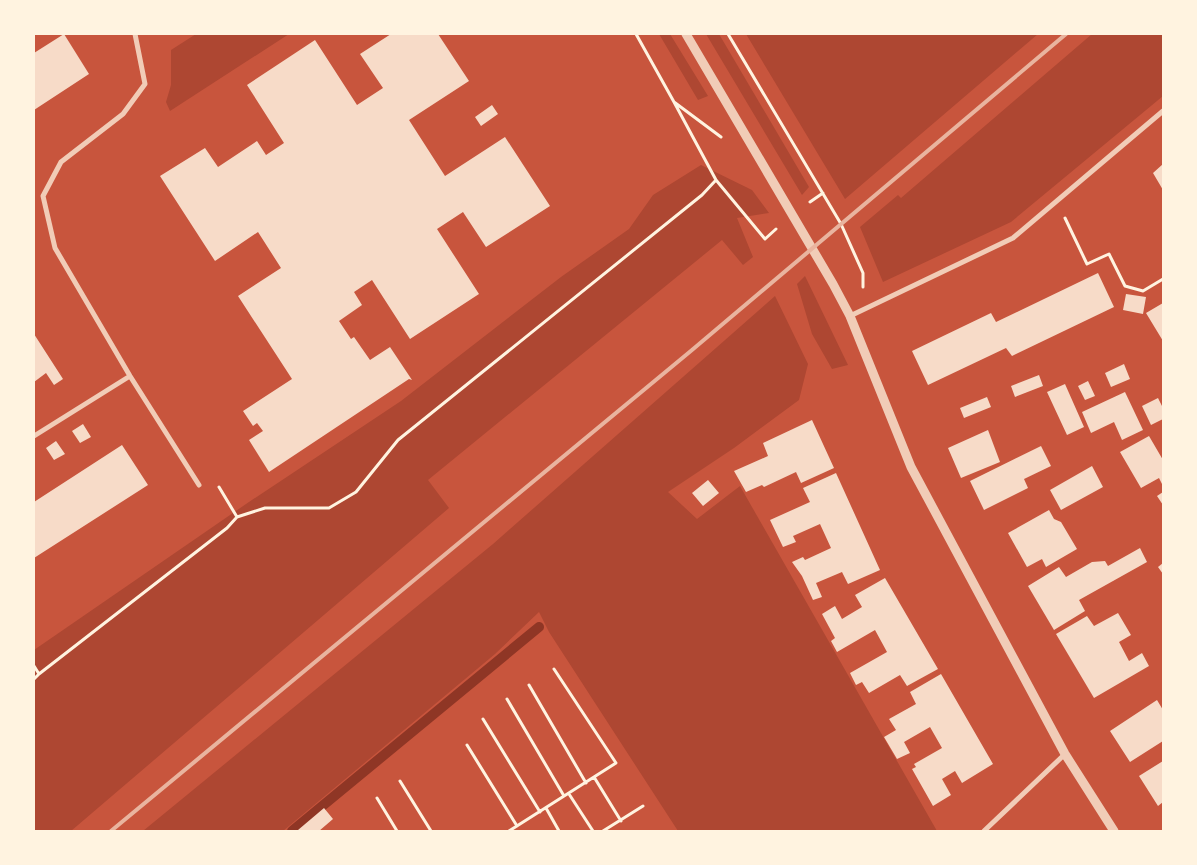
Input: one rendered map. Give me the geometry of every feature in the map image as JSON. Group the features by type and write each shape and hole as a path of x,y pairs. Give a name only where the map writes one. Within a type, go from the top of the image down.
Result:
{"street":[{"path":"134,34 145,84 123,114 62,162 43,196 55,248 130,376 199,485"},
{"path":"686,34 850,316 911,468 1064,754 1114,831"},
{"path":"850,316 1013,238 1163,111"},
{"path":"34,436 130,376"},
{"path":"984,831 1064,754"}],"path":[{"path":"34,679 227,528 237,517 265,508 329,508 356,492 398,440 702,195 716,180 636,34"},
{"path":"728,34 841,224 863,273 864,285 850,316"},
{"path":"674,102 710,131 725,140"},
{"path":"1057,200 1087,264 1108,254 1125,286 1143,291 1163,279"},
{"path":"199,485 213,476 237,517"},
{"path":"34,666 39,674"},
{"path":"509,831 616,763 554,669"},
{"path":"529,685 586,782"},
{"path":"507,699 564,796"},
{"path":"483,718 540,812"},
{"path":"467,745 517,826"},
{"path":"594,777 621,821"},
{"path":"400,781 431,831"},
{"path":"569,794 593,831"},
{"path":"377,798 398,831"},
{"path":"604,831 642,806"},
{"path":"546,808 559,831"}],"shaded area":[{"path":"196,34 289,34 170,111 166,102 171,85 171,50"},
{"path":"659,34 670,34 708,96 698,100"},
{"path":"706,34 719,34 809,187 802,195"},
{"path":"746,34 1038,34 845,199"},
{"path":"1092,34 1163,34 1163,96 1011,222 883,282 860,227 898,195 901,198"},
{"path":"701,165 752,190 769,213 737,218 753,257 743,265 722,240 428,480 449,508 71,831 34,831 34,650 246,504 401,401 561,277 629,229 653,195"},
{"path":"805,276 848,365 832,369 812,334 797,284"},
{"path":"775,296 808,364 799,400 734,448 668,492 697,519 740,486 937,831 678,831 549,632 539,612 495,654 283,831 143,831 493,544"}],"building":[{"path":"64,34 89,74 34,110 34,53"},
{"path":"391,34 438,34 469,81 409,120 445,176 505,137 550,206 486,247 463,212 437,229 479,294 410,339 372,280 354,292 362,305 339,321 351,339 354,337 370,360 390,347 412,380 409,379 269,472 249,440 263,431 257,423 253,426 243,411 292,379 238,296 281,268 258,232 215,261 160,176 205,148 218,167 257,141 266,155 284,143 247,85 315,40 357,105 383,88 360,54"},
{"path":"492,105 498,114 481,126 475,117"},
{"path":"1163,164 1163,190 1153,173"},
{"path":"1098,273 1114,307 1012,356 1006,348 928,385 912,351 991,313 996,322"},
{"path":"1126,294 1146,297 1143,314 1123,310"},
{"path":"1163,303 1163,341 1146,313"},
{"path":"34,334 63,379 54,385 46,373 34,382"},
{"path":"1124,364 1130,379 1111,387 1105,373"},
{"path":"1039,375 1043,386 1015,397 1011,386"},
{"path":"1088,381 1095,396 1085,400 1078,386"},
{"path":"1065,384 1084,427 1067,435 1047,392"},
{"path":"1125,392 1143,430 1122,440 1114,422 1091,433 1082,412"},
{"path":"987,397 991,407 964,418 960,408"},
{"path":"1158,398 1163,408 1163,419 1151,425 1142,406"},
{"path":"812,420 834,468 801,483 796,472 764,487 762,485 746,492 734,471 768,456 763,443"},
{"path":"83,424 91,437 80,443 72,431"},
{"path":"988,430 1000,462 961,478 948,448"},
{"path":"1149,436 1163,460 1163,486 1159,478 1141,488 1120,452"},
{"path":"56,441 65,454 54,460 46,448"},
{"path":"122,445 148,485 34,558 34,502"},
{"path":"1041,446 1051,466 1024,479 1028,488 984,510 970,481"},
{"path":"1092,466 1103,487 1061,510 1050,490"},
{"path":"836,473 880,570 848,584 842,572 816,583 822,597 813,600 802,576 792,562 803,557 805,560 831,548 820,524 793,536 796,542 783,547 770,520 810,502 803,488"},
{"path":"708,480 719,493 703,506 692,493"},
{"path":"1163,492 1163,505 1157,496"},
{"path":"1049,510 1054,519 1061,522 1077,549 1046,567 1042,559 1027,567 1008,533"},
{"path":"1140,548 1147,562 1079,600 1085,611 1054,630 1028,586 1059,567 1066,577 1092,562 1105,561 1108,566"},
{"path":"1163,563 1163,574 1158,567"},
{"path":"885,578 938,669 907,686 900,675 869,693 862,682 856,685 850,673 887,652 875,630 837,652 831,641 835,638 822,614 835,606 842,619 862,607 855,595"},
{"path":"1118,613 1131,635 1119,642 1129,661 1142,653 1149,666 1094,698 1056,634 1087,616 1094,626"},
{"path":"941,674 993,764 962,783 955,771 942,779 951,795 933,806 912,769 916,767 914,764 942,748 930,727 904,742 910,753 897,759 884,737 896,730 889,719 916,704 910,692"},
{"path":"1157,700 1163,710 1163,741 1130,762 1110,731"},
{"path":"1163,761 1163,802 1158,806 1139,776"},
{"path":"324,808 333,819 319,831 298,830"}],"waterway":[{"path":"292,831 539,627"}],"railway":[{"path":"111,831 692,350 1066,34"}]}
